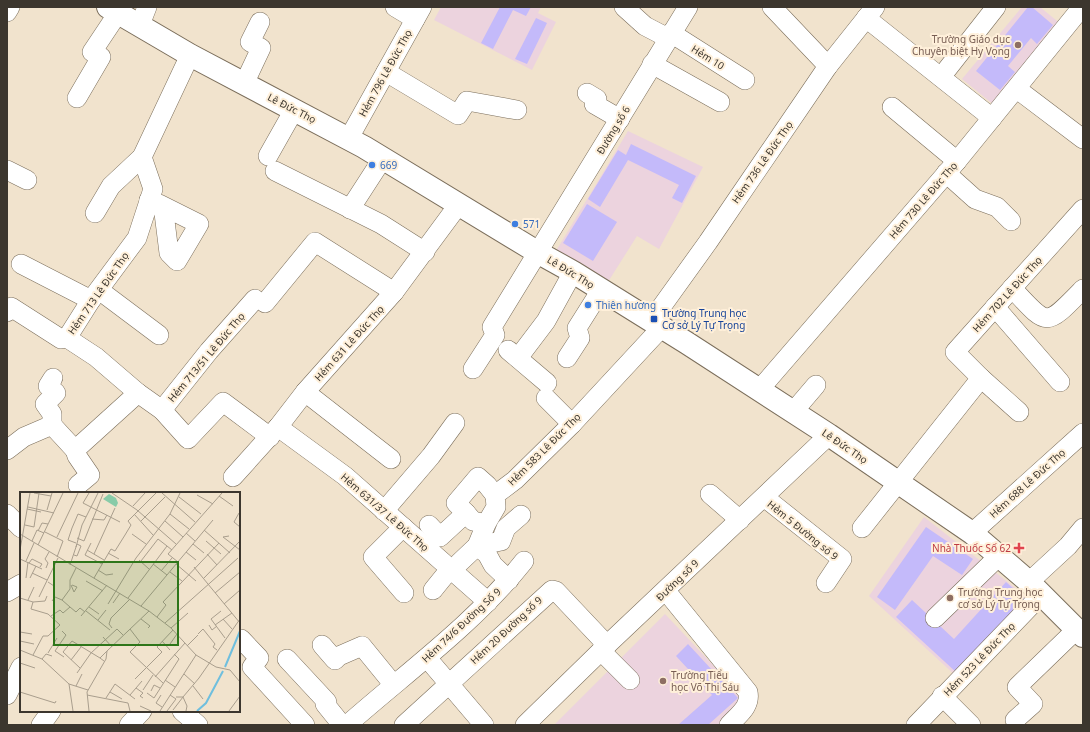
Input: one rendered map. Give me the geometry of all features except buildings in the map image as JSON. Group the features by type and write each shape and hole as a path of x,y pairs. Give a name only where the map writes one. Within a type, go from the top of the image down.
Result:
{"main road":[{"name":"Lê Đức Thọ","path":"113,10 143,16 190,55 349,138 657,324 829,435 972,533 1000,555 1036,588 1080,633"}],"street":[{"path":"7,12 10,7"},
{"path":"395,7 419,13"},
{"name":"Hẻm 10","path":"624,7 646,26 669,36 744,80"},
{"name":"Đường số 6","path":"473,369 495,335 492,327 688,7"},
{"path":"772,7 828,66"},
{"path":"941,77 996,7"},
{"path":"77,98 101,57 92,52 113,10"},
{"path":"871,12 941,77 992,118"},
{"name":"Hẻm 736 Lê Đức Thọ","path":"657,324 708,242 828,66 871,12"},
{"name":"Hẻm 796 Lê Đức Thọ","path":"349,138 419,13"},
{"name":"Hẻm 730 Lê Đức Thọ","path":"759,390 952,167 1017,89 1079,20"},
{"path":"244,84 261,48 250,42 260,22"},
{"path":"96,213 111,186 142,157 190,55"},
{"path":"652,64 720,102"},
{"path":"386,72 458,115 467,101 517,110"},
{"path":"1017,89 1083,139"},
{"path":"586,93 597,99 594,104 620,119"},
{"path":"892,108 952,167 975,199 997,207 1011,221"},
{"path":"294,110 272,164 350,209 381,224 425,252"},
{"name":"Hẻm 713 Lê Đức Thọ","path":"138,393 96,357 67,338 95,295 137,238 154,202 153,189 142,157"},
{"path":"350,209 383,158"},
{"path":"7,170 27,180"},
{"name":"Hẻm 631 Lê Đức Thọ","path":"233,477 274,432 305,392 394,292 459,204"},
{"name":"Hẻm 702 Lê Đức Thọ","path":"1019,412 981,378 956,352 1012,288 1082,213"},
{"name":"Hẻm 713/51 Lê Đức Thọ","path":"138,393 162,410 209,352 260,301 315,242 352,263 394,292"},
{"path":"21,264 95,295 160,335"},
{"path":"572,424 546,391 513,354 546,321 573,272"},
{"path":"1012,288 1037,315 1045,319 1054,317 1083,289"},
{"path":"567,358 580,338 577,328 601,290"},
{"path":"7,312 11,307 61,339 67,338"},
{"path":"995,307 1060,382"},
{"name":"Hẻm 583 Lê Đức Thọ","path":"495,496 515,480 572,424 657,324"},
{"path":"54,378 48,386 56,393 45,404 52,414 52,425 75,450 77,456 90,475 78,485"},
{"path":"862,528 981,378"},
{"path":"793,412 816,385"},
{"path":"305,392 390,458"},
{"path":"75,450 138,393"},
{"name":"Hẻm 631/37 Lê Đức Thọ","path":"162,410 188,439 223,402 274,432 345,476 403,527 455,566 488,602"},
{"path":"384,511 431,456 455,423"},
{"path":"9,444 52,425"},
{"name":"Hẻm 688 Lê Đức Thọ","path":"972,533 1083,433"},
{"name":"Đường số 9","path":"525,725 829,435"},
{"path":"429,525 440,537 461,508 478,477 487,485 495,496 496,507 486,524 477,546 455,566 433,590"},
{"path":"710,494 740,520"},
{"name":"Hẻm 5 Đường số 9","path":"764,497 842,559 826,583"},
{"path":"461,508 473,521 486,524"},
{"path":"7,514 20,527"},
{"path":"477,546 501,541 506,528 521,515"},
{"path":"403,527 373,557 404,593"},
{"name":"Hẻm 523 Lê Đức Thọ","path":"916,725 1036,588 1083,528"},
{"path":"477,546 487,554 493,565 509,580"},
{"path":"935,618 1000,555"},
{"name":"Hẻm 74/6 Đường Số 9","path":"347,725 393,684 427,658 488,602 524,562"},
{"path":"7,592 20,585"},
{"name":"Hẻm 20 Đường số 9","path":"404,725 552,590 556,591 604,648"},
{"path":"666,591 748,692 750,699 748,706 729,725"},
{"path":"1015,720 1033,704 1017,687 1080,633"},
{"path":"241,639 259,658 252,667 305,725"},
{"path":"322,646 335,660 339,656 362,646 393,684"},
{"path":"604,648 630,680"},
{"path":"7,658 20,664"},
{"path":"427,658 484,725"},
{"path":"287,659 326,702 325,704 342,725"},
{"path":"7,695 20,667"},
{"path":"942,696 971,725"},
{"path":"41,725 50,712"},
{"path":"129,725 141,712"},
{"path":"183,712 198,725"}],"shaded area":[{"path":"441,7 541,7 538,13 556,22 532,70 434,20"},
{"name":"Trường Giáo dục Chuyên biệt Hy Vọng","path":"1022,7 1040,7 1062,25 994,105 962,79"},
{"path":"628,131 703,167 659,249 637,236 606,285 556,251"},
{"name":"Trường Trung học cơ sở Lý Tự Trọng","path":"924,517 1031,600 956,676 869,596"},
{"name":"Trường Tiểu học Võ Thị Sáu","path":"665,614 743,697 722,725 554,725"}],"place":[{"name":"Trường Giáo dục Chuyên biệt Hy Vọng","path":"1018,45"},
{"name":"669","path":"372,165"},
{"name":"571","path":"515,224"},
{"name":"Thiên hương","path":"588,305"},
{"name":"Trường Trung học Cơ sở Lý Tự Trọng","path":"654,319"},
{"name":"Nhà Thuốc Số 62","path":"1019,548"},
{"name":"Trường Trung học cơ sở Lý Tự Trọng","path":"950,598"},
{"name":"Trường Tiểu học Võ Thị Sáu","path":"663,681"}]}
